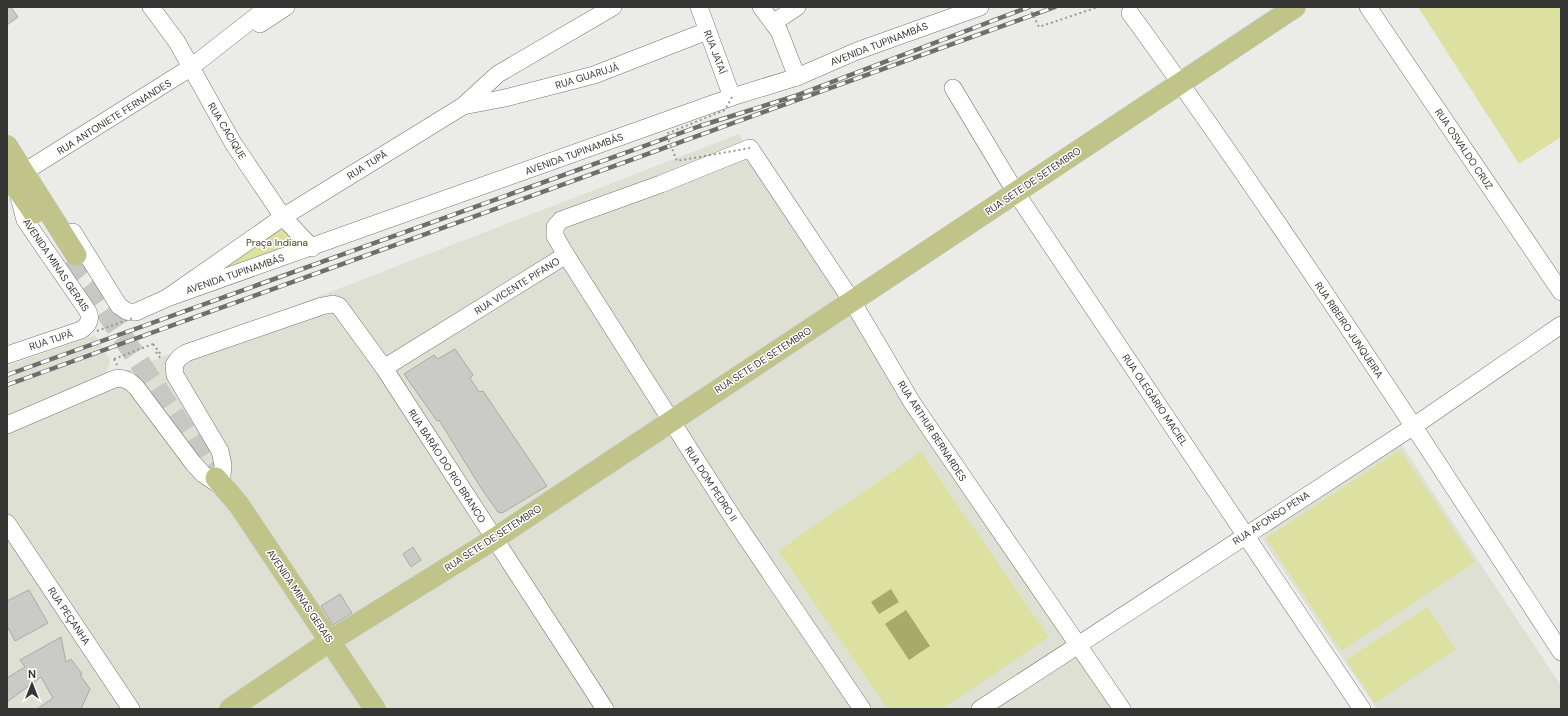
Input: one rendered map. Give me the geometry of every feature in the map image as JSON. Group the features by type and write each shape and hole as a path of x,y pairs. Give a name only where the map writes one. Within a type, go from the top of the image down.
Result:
{"main road":[{"name":"RUA SETE DE SETEMBRO","path":"230,709 325,645 494,539 1295,7"},
{"name":"AVENIDA MINAS GERAIS","path":"7,146 20,179 72,258"},
{"name":"AVENIDA MINAS GERAIS","path":"219,482 239,505 325,645 359,709"},
{"name":"AVENIDA MINAS GERAIS","path":"325,645 375,709"}],"street":[{"name":"RUA CACIQUE","path":"151,7 177,42 196,64 233,143 283,217 312,248"},
{"name":"RUA ANTONIETE FERNANDES","path":"20,179 196,64 268,7"},
{"name":"RUA ANTONIETE FERNANDES","path":"196,64 218,55 286,7"},
{"name":"RUA TUPÃ","path":"119,306 128,312 136,312 167,298 283,217 463,106 498,74 613,7"},
{"name":"RUA JATAÍ","path":"699,7 732,98"},
{"path":"761,7 765,16 773,23 778,31 797,77"},
{"path":"773,23 797,7"},
{"name":"AVENIDA TUPINAMBÁS","path":"167,298 312,248 732,98 797,77 858,51 980,7"},
{"name":"RUA OSVALDO CRUZ","path":"1368,7 1561,292"},
{"name":"RUA RIBEIRO JUNQUEIRA","path":"1130,13 1180,83 1414,426 1561,652"},
{"name":"RUA GUARUJÁ","path":"463,106 505,98 594,75 619,67 707,31"},
{"name":"RUA OLEGÁRIO MACIEL","path":"953,88 1016,193 1362,709"},
{"name":"RUA VICENTE PIFANO","path":"384,368 566,256 555,236 555,227 561,220 661,184 750,148"},
{"name":"RUA ARTHUR BERNARDES","path":"750,148 852,301 913,404 1122,709"},
{"name":"AVENIDA MINAS GERAIS","path":"20,179 45,190 52,198 119,306"},
{"name":"AVENIDA MINAS GERAIS","path":"20,179 25,220 87,310 93,325"},
{"name":"RUA DOM PEDRO II","path":"566,256 735,522 862,709"},
{"name":"RUA BARÃO DO RIO BRANCO","path":"219,482 224,465 220,451 175,375 174,365 179,358 186,353 322,306 333,304 339,306 352,326 384,368 605,709"},
{"name":"RUA TUPÃ","path":"7,355 93,325"},
{"name":"RUA AFONSO PENA","path":"980,709 1077,644 1414,426 1561,325"},
{"name":"AVENIDA MINAS GERAIS","path":"7,425 116,378 126,380 136,387 196,466 208,478 219,482"},
{"name":"RUA PEÇANHA","path":"7,523 131,709"}],"path":[{"path":"1029,7 1039,28 1098,7"},
{"path":"732,98 725,110 666,134 677,161 750,148"},
{"path":"93,325 133,318"},
{"path":"114,359 153,344"}],"shaded area":[{"path":"739,134 1119,709 7,709 7,366 95,335 110,360 105,379"},
{"path":"1401,444 1561,686 1561,709 1377,709 1261,537"},
{"path":"891,589 899,602 879,614 871,602"},
{"path":"906,610 930,646 909,660 885,624"}],"green space":[{"path":"1418,7 1561,7 1561,137 1519,164"},
{"name":"Praça Indiana","path":"281,222 301,249 184,289"},
{"path":"1400,450 1475,562 1341,651 1266,538"},
{"path":"921,452 1049,637 942,709 888,709 778,551"},
{"path":"1427,607 1456,649 1375,703 1346,660"}],"building":[{"path":"7,7 11,7 18,17 7,25"},
{"path":"455,349 473,375 470,378 479,392 483,391 547,486 502,513 498,512 481,488 439,420 437,421 404,374 434,355 438,359"},
{"path":"413,547 421,560 411,567 403,554"},
{"path":"29,590 48,623 15,641 7,626 7,601"},
{"path":"340,594 352,613 333,625 321,606"},
{"path":"61,637 66,662 71,659 82,674 80,675 90,689 81,709 37,709 53,698 41,677 7,702 7,678 25,667 20,660"}],"tunnel":[{"path":"68,261 89,286 216,478"}],"railway":[{"path":"7,375 700,126 795,96 1029,7"},
{"path":"7,385 1055,7"}]}
